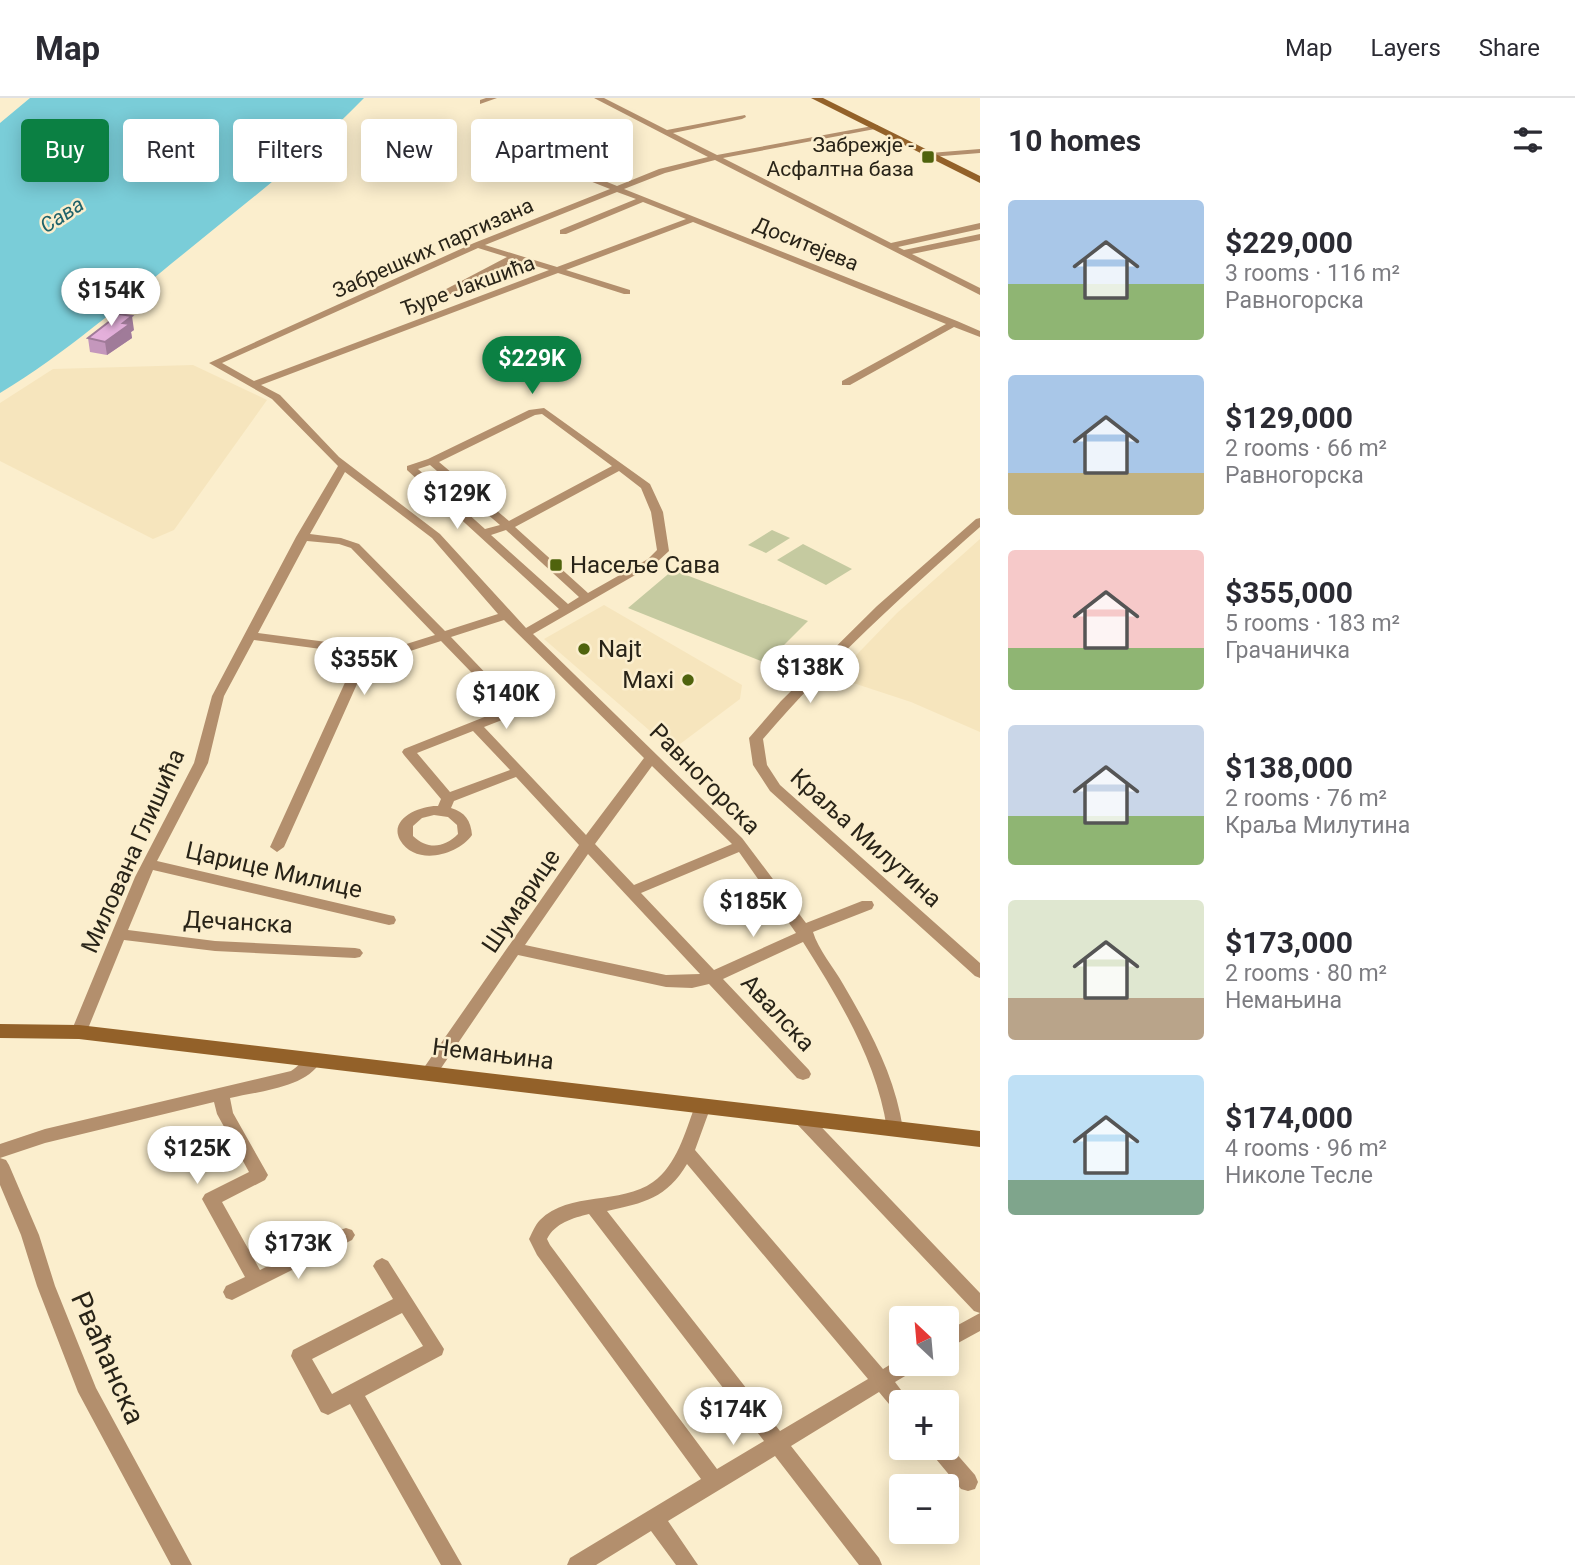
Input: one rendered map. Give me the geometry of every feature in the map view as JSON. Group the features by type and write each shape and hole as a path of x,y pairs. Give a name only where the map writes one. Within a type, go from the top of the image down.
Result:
{"street":[{"path":"483,102 493,98"},
{"path":"598,98 980,292"},
{"path":"816,98 980,180"},
{"path":"667,132 742,117"},
{"name":"Забрешких партизана","path":"214,363 477,245 662,172 715,157 875,127"},
{"path":"930,155 980,152"},
{"name":"Доситејева","path":"600,182 980,334"},
{"path":"563,232 643,199"},
{"name":"Ђуре Јакшића","path":"255,384 694,219"},
{"path":"890,246 980,226"},
{"path":"903,253 980,237"},
{"path":"477,245 627,292"},
{"path":"417,309 513,258"},
{"path":"846,383 954,323"},
{"name":"Равногорска","path":"214,363 276,397 326,451 436,536 506,615 741,846 770,881 805,932 879,1065 892,1101 895,1129"},
{"path":"526,633 587,598 657,557 663,551 657,512 649,491 637,477 550,412 539,411 432,461 411,468 566,610"},
{"path":"432,461 587,598"},
{"name":"Милована Глишића","path":"79,1032 149,864 201,764 218,696 302,537 344,466"},
{"path":"485,533 508,526 621,466"},
{"name":"Краља Милутина","path":"980,521 881,609 786,704 756,738 756,745 758,766 775,788 980,972"},
{"path":"302,537 346,542 355,546 506,699 509,706 497,717 409,752 446,804 519,771"},
{"path":"251,636 365,651 401,650 506,615"},
{"path":"277,847 365,651"},
{"name":"Авалска","path":"477,727 803,1074"},
{"name":"Шумарице","path":"429,1073 587,844 652,757"},
{"path":"632,891 741,846"},
{"name":"Царице Милице","path":"149,864 389,920"},
{"path":"516,950 666,981 692,982 713,977 867,905"},
{"name":"Дечанска","path":"119,934 215,946 355,953"},
{"name":"Немањина","path":"0,1031 79,1032 980,1139"},
{"path":"0,1151 46,1136 296,1076 313,1061"},
{"path":"221,1095 225,1114 258,1175 211,1199 256,1280"},
{"path":"703,1106 686,1151 674,1170 653,1191 569,1212 549,1221 539,1234 539,1242 714,1481"},
{"path":"802,1118 980,1305"},
{"path":"686,1151 889,1390"},
{"name":"Рваћанска","path":"0,1165 30,1235 46,1286 88,1392 182,1565"},
{"path":"594,1207 872,1565"},
{"path":"232,1292 346,1235"},
{"path":"382,1266 405,1302 435,1349 328,1406 300,1356 405,1302"},
{"path":"959,1334 980,1321"},
{"path":"577,1565 889,1376"},
{"path":"353,1392 452,1565"},
{"path":"950,1460 968,1482"},
{"path":"654,1518 688,1565"}],"shaded area":[{"path":"193,365 267,400 174,530 153,539 0,461 0,403 53,369"},
{"path":"980,539 980,732 911,702 835,677 897,613"},
{"path":"604,605 742,685 740,699 672,750 544,639"}],"green space":[{"path":"772,530 790,538 766,553 748,545"},
{"path":"803,544 852,569 826,585 777,560"},
{"path":"673,570 808,621 766,663 628,608"}],"water":[{"name":"Сава","path":"30,98 364,98 342,119 233,119 233,182 272,182 73,343 0,393 0,123"}],"building":[{"path":"119,314 132,316 123,323 130,324 105,342 88,338"}],"place":[{"name":"Забрежје - Асфалтна база","path":"928,157"},
{"name":"Насеље Сава","path":"556,565"},
{"name":"Najt","path":"584,649"},
{"name":"Maxi","path":"688,680"}]}
